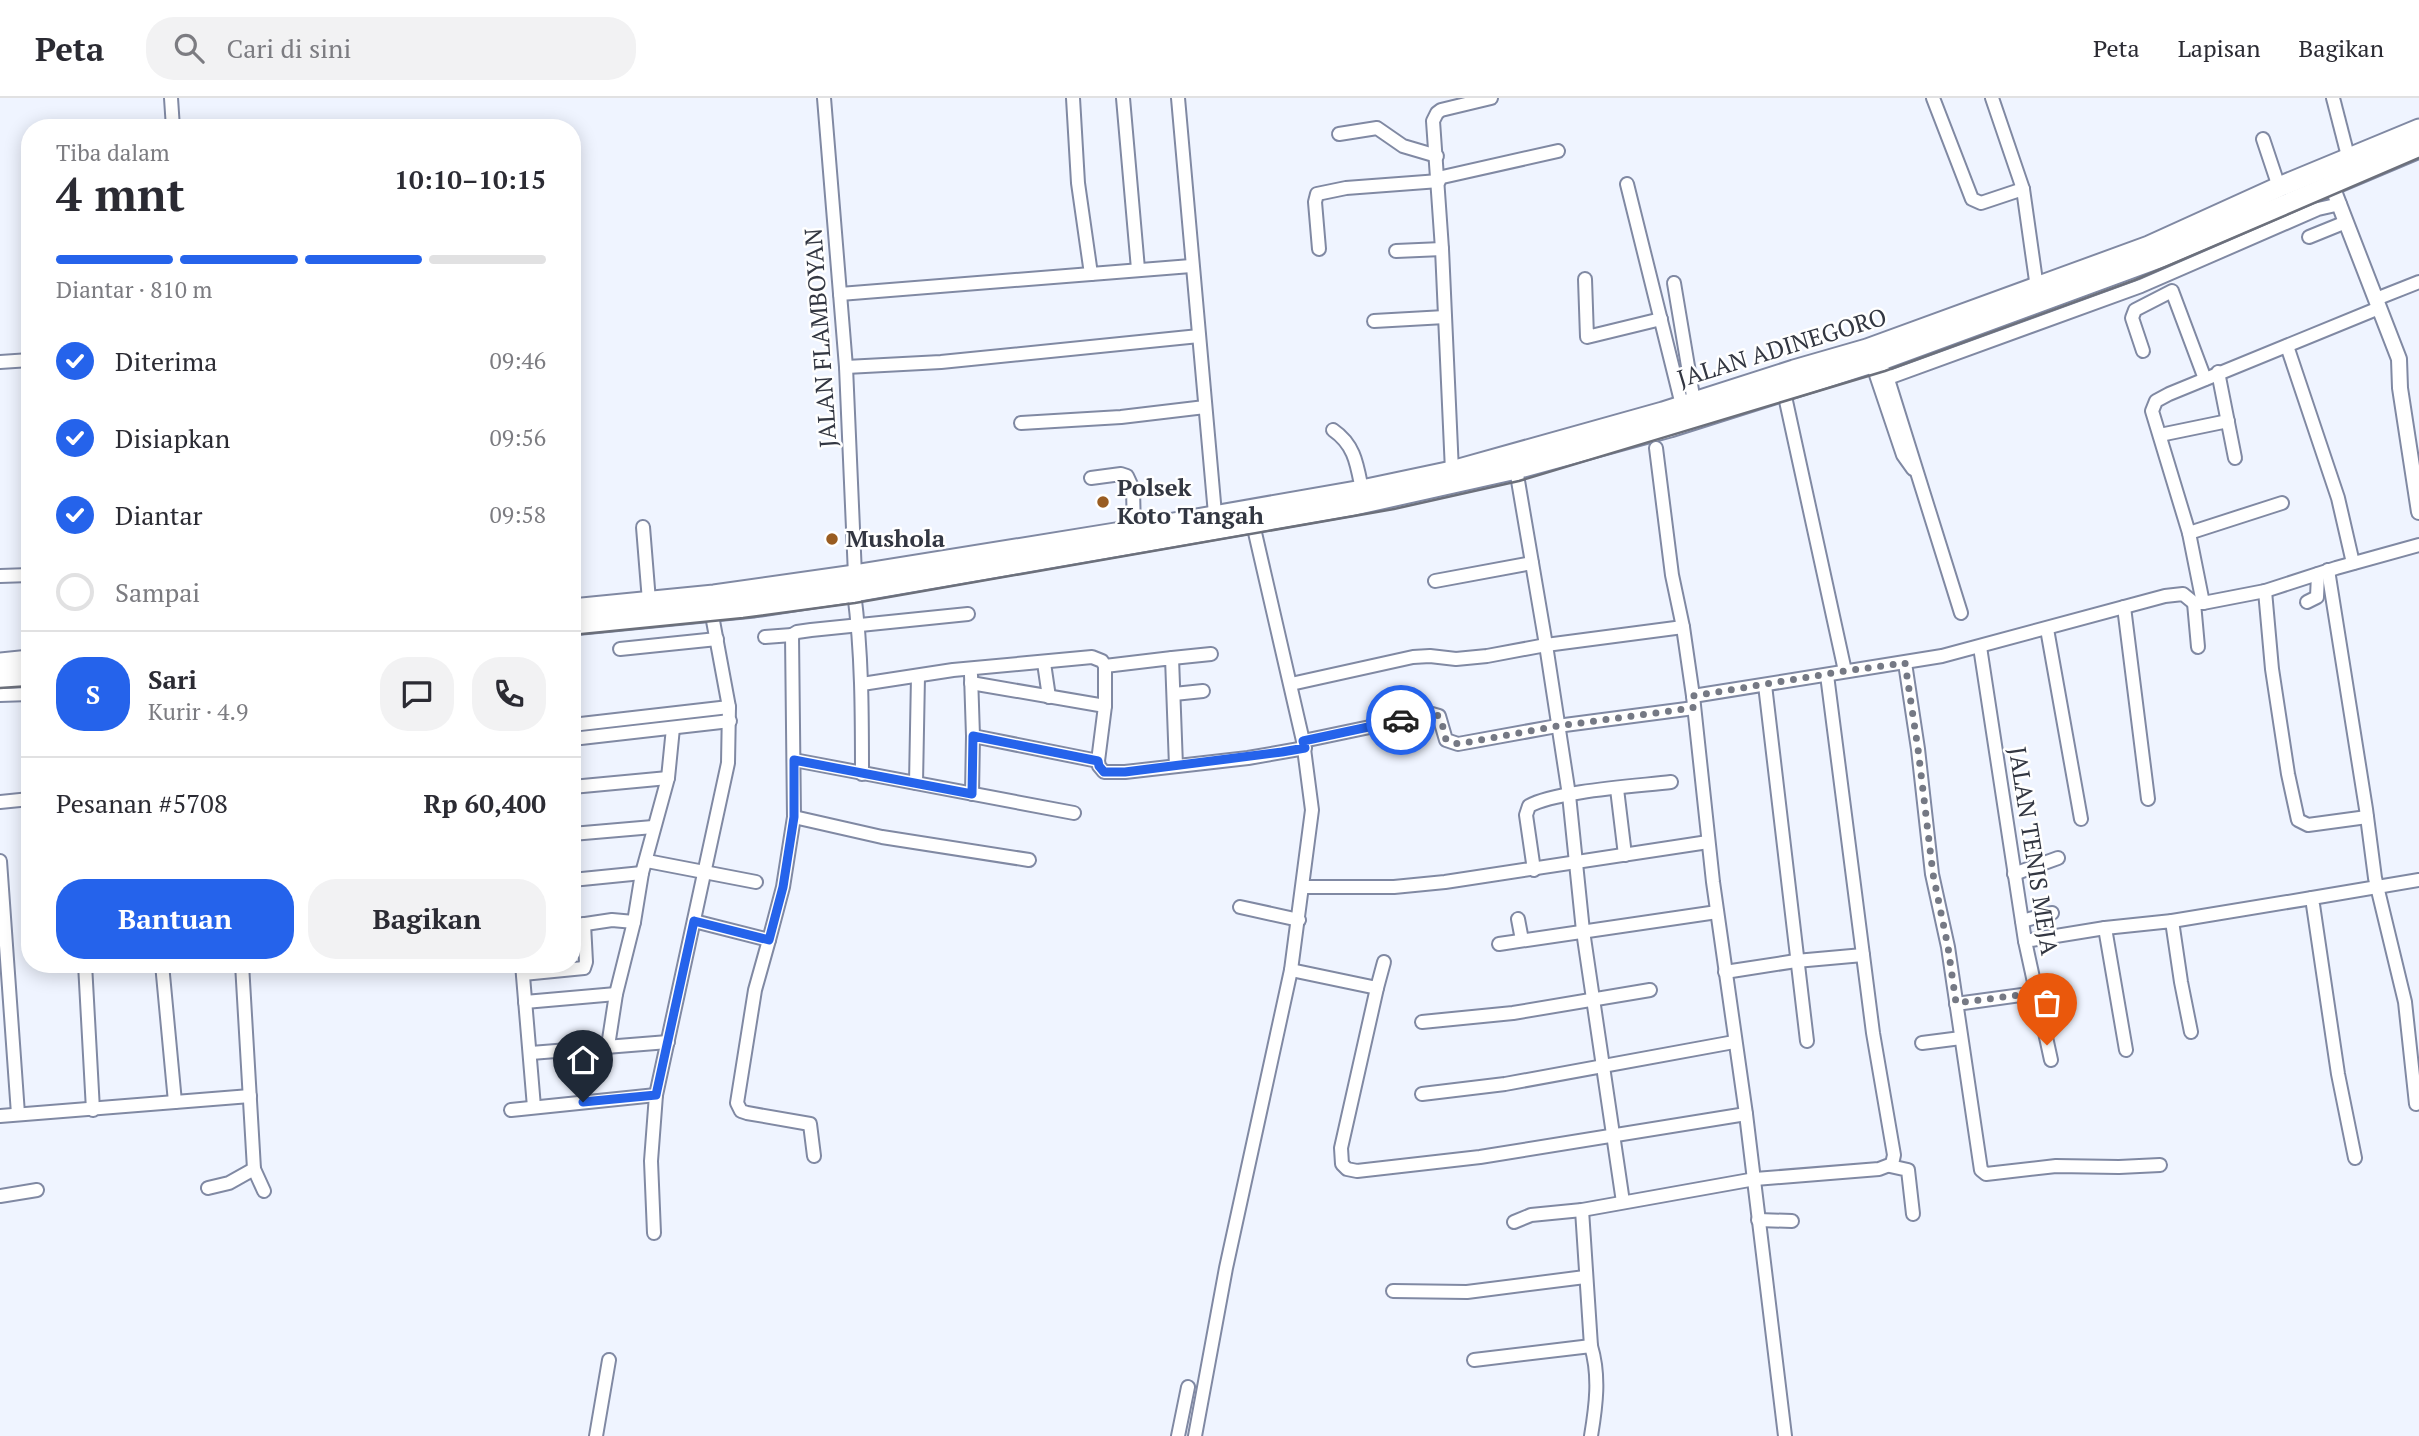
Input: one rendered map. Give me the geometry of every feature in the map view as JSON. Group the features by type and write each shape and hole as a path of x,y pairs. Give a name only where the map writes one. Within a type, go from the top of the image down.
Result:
{"highway":[{"name":"JALAN ADINEGORO","path":"1667,419 1688,404 1794,369 1867,349 2149,246 2419,129"},
{"path":"581,608 855,584 1253,524 1439,488 1516,469 1667,419 1881,367 2164,256 2336,195 2419,148"},
{"path":"581,624 754,607 855,584 1215,514 1362,490 1637,428"},
{"path":"0,663 21,661"},
{"path":"0,678 21,677"}],"street":[{"path":"171,98 172,119"},
{"name":"JALAN FLAMBOYAN","path":"824,98 846,367 862,684 862,774"},
{"path":"1073,98 1077,183 1091,274"},
{"path":"1123,98 1138,269"},
{"path":"1178,98 1215,514"},
{"path":"1452,471 1439,180 1433,121 1437,113 1491,98"},
{"path":"1933,98 1972,199 1982,203 2023,189"},
{"path":"1993,98 2023,189 2037,288"},
{"path":"2333,98 2349,160"},
{"path":"1339,134 1377,128 1404,146 1437,156"},
{"path":"2263,139 2280,187"},
{"path":"1319,249 1315,202 1317,194 1346,188 1439,180 1558,151"},
{"path":"1627,184 1661,319 1688,404"},
{"path":"2336,195 2399,359 2400,388 2414,448 2419,512"},
{"path":"2309,237 2346,222"},
{"path":"1396,251 1442,249"},
{"path":"841,294 1191,266"},
{"path":"1585,279 1587,337 1661,319"},
{"path":"2199,647 2198,603 2189,533 2152,411 2156,401 2218,372 2287,346 2419,282"},
{"path":"1674,283 1688,404"},
{"path":"2143,351 2133,318 2136,310 2172,291 2205,379"},
{"path":"1374,321 1445,317"},
{"path":"846,367 941,362 1199,337"},
{"path":"2287,346 2338,498 2353,563"},
{"path":"0,362 21,361"},
{"path":"1881,367 1903,455 1915,472 1961,612"},
{"path":"1881,367 1889,399"},
{"path":"2218,372 2235,458"},
{"path":"1786,391 1845,671"},
{"path":"1021,424 1205,407"},
{"path":"2160,435 2228,421"},
{"path":"1333,430 1342,436 1352,450 1362,490"},
{"path":"1656,448 1672,575 1684,627 1708,842 1755,1180 1786,1436"},
{"path":"1516,469 1569,795 1583,931 1623,1202"},
{"path":"1091,478 1121,474 1128,476 1133,489 1134,530"},
{"path":"2189,533 2282,503"},
{"path":"1195,1436 1226,1268 1291,970 1312,810 1304,744 1253,524"},
{"path":"643,527 649,601"},
{"path":"862,684 1092,657 1102,661 1105,666 1105,706 1098,761 1101,770 1109,773 1248,758 1432,713 1441,719 1446,740 1454,744 1693,702 1765,685 1905,663 1980,647 2183,593 2198,603 2265,591 2419,545"},
{"path":"1435,581 1532,563"},
{"path":"2307,602 2317,597 2323,572"},
{"path":"2323,572 2367,817 2377,888 2405,1002 2416,1104"},
{"path":"0,576 21,575"},
{"path":"2265,591 2276,695 2298,820 2308,825 2367,817"},
{"path":"2123,607 2148,799"},
{"path":"654,1233 651,1161 656,1095 726,777 729,707 711,610"},
{"path":"765,637 968,614"},
{"path":"1291,684 1413,657 1456,659 1684,627"},
{"path":"2046,629 2081,819"},
{"path":"792,635 794,817 783,887 755,989 737,1103 741,1111 747,1113 810,1125 814,1156"},
{"path":"620,649 717,639"},
{"name":"JALAN TENIS MEJA","path":"1980,647 2025,941 2051,1060"},
{"path":"1105,666 1210,654"},
{"path":"1172,658 1176,765"},
{"path":"1044,663 1049,697"},
{"path":"1905,663 1931,862 1948,947 1983,1172 2056,1166 2160,1165"},
{"path":"970,670 972,794"},
{"path":"1827,675 1863,955 1894,1155 1890,1166"},
{"path":"916,783 918,676"},
{"path":"971,683 1105,706"},
{"path":"1765,685 1807,1041"},
{"path":"1174,694 1203,691"},
{"path":"0,695 21,694"},
{"path":"581,724 729,707"},
{"path":"581,738 730,721"},
{"path":"608,1046 616,994 653,827 668,778 673,727"},
{"path":"973,736 1098,761"},
{"path":"794,760 1074,813"},
{"path":"581,786 668,778"},
{"path":"1534,870 1527,810 1540,801 1671,782"},
{"path":"1617,789 1625,855"},
{"path":"0,802 21,800"},
{"path":"794,817 881,837 1029,860"},
{"path":"581,833 653,827"},
{"path":"1304,887 1410,886 1577,864 1708,842"},
{"path":"2014,874 2058,858"},
{"path":"0,861 18,1114"},
{"path":"581,878 645,867 705,871 756,882"},
{"path":"2025,941 2172,921 2419,880"},
{"path":"2312,898 2338,1073 2355,1158"},
{"path":"1240,906 1299,920"},
{"path":"1499,944 1717,912"},
{"path":"2022,921 2052,913"},
{"path":"1518,919 1522,940"},
{"path":"581,925 612,920 634,922"},
{"path":"694,921 769,940"},
{"path":"2172,921 2180,982 2191,1031"},
{"path":"2105,928 2126,1050"},
{"path":"581,939 586,962 584,968 581,968"},
{"path":"1725,972 1796,961 1863,955"},
{"path":"1384,962 1344,1135 1341,1158 1344,1167 1357,1171 1480,1157 1746,1114"},
{"path":"1291,970 1377,988"},
{"path":"85,973 93,1110"},
{"path":"163,973 175,1102"},
{"path":"243,973 254,1169 264,1191"},
{"path":"522,973 534,1107"},
{"path":"1422,1022 1513,1013 1650,990"},
{"path":"1956,1003 2035,993"},
{"path":"526,1002 616,994"},
{"path":"1922,1043 1961,1038"},
{"path":"531,1053 668,1042"},
{"path":"1422,1094 1505,1084 1734,1042"},
{"path":"0,1069 14,1068"},
{"path":"510,1110 656,1095"},
{"path":"0,1116 250,1096"},
{"path":"1514,1222 1531,1215 1582,1210 1755,1180 1890,1166 1908,1170 1913,1214"},
{"path":"208,1188 229,1183 254,1169"},
{"path":"0,1195 37,1190"},
{"path":"1582,1210 1591,1346 1596,1365 1596,1395 1591,1436"},
{"path":"1758,1220 1792,1220"},
{"path":"1394,1291 1467,1292 1585,1277"},
{"path":"1474,1360 1591,1346"},
{"path":"596,1436 609,1360"},
{"path":"1178,1436 1188,1387"}],"railway":[{"path":"581,634 743,618 855,603 1394,509 1519,481 1885,371 2135,280 2419,158"},
{"path":"0,688 21,687"}],"way so far":[{"path":"1401,720 1436,714 1441,719 1446,740 1458,744 1558,726 1693,708 1693,696 1905,663 1918,749 1925,823 1956,1003 2035,993 2047,1045"}],"place":[{"name":"Polsek Koto Tangah","path":"1103,502"},
{"name":"Mushola","path":"832,539"}],"route":[{"path":"583,1102 656,1095 694,921 769,940 783,887 794,817 794,760 972,794 973,736 1098,761 1101,770 1109,773 1248,758 1305,748 1303,741 1401,720"}]}
